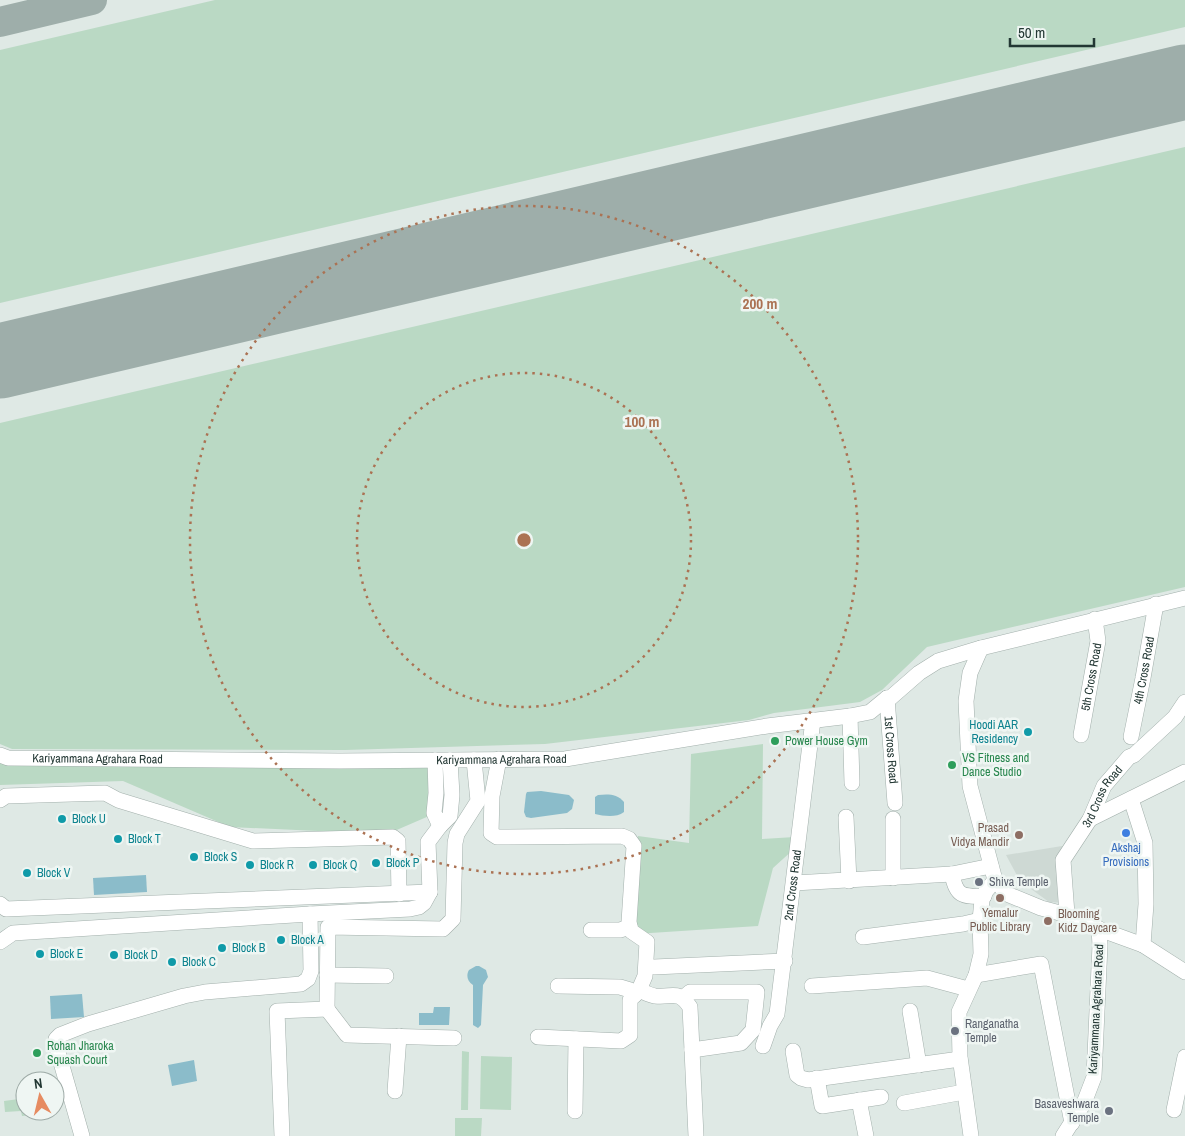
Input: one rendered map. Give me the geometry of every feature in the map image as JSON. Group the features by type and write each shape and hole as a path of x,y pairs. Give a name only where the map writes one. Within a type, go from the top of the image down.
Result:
{"street":[{"name":"Kariyammana Agrahara Road","path":"0,755 8,758 565,759 870,712 887,698 888,700 919,673 938,661 981,648 1185,598"},
{"name":"4th Cross Road","path":"1131,737 1144,678 1156,604"},
{"name":"5th Cross Road","path":"1081,735 1098,641 1095,619"},
{"path":"971,1136 960,1059 959,1012 976,975 981,954 980,920 984,896 993,873 970,786 966,701 970,673 981,648"},
{"name":"1st Cross Road","path":"887,698 895,803"},
{"name":"3rd Cross Road","path":"1067,914 1063,860 1090,819 1104,786 1129,757 1134,755 1175,717 1185,702"},
{"path":"850,716 852,783"},
{"name":"2nd Cross Road","path":"763,1046 770,1026 777,1014 813,720"},
{"path":"454,1038 347,1035 327,1009 328,927 443,929 453,919 455,843 457,834 492,796 499,759"},
{"path":"435,760 436,793 434,813 440,826"},
{"path":"0,942 12,933 419,907 424,903 430,892 428,842 450,816 452,794 450,760"},
{"path":"474,760 491,833 497,837 622,836 629,839 634,846 629,922 631,931 647,942 645,976 637,993 630,1000 630,1035 621,1041 538,1038"},
{"path":"1090,819 1185,772"},
{"path":"0,800 6,796 105,793 118,800 253,841 392,837 398,841 399,894"},
{"path":"1131,799 1145,843 1146,904 1142,945"},
{"path":"846,818 849,881"},
{"path":"893,819 893,878"},
{"name":"Kariyammana Agrahara Road","path":"993,873 1007,894 1041,908 1086,920 1099,929 1100,945 1094,1077 1084,1103 1068,1130"},
{"path":"794,883 993,873"},
{"path":"952,874 954,887 958,894 984,896"},
{"path":"0,904 6,909 430,892"},
{"path":"82,1136 56,1045 56,1040 60,1034 88,1024 205,992 301,984 308,979 311,971 310,914"},
{"path":"863,937 980,920"},
{"path":"591,930 630,928"},
{"path":"1099,929 1142,945 1185,972"},
{"path":"654,968 785,961"},
{"path":"976,975 1041,964 1068,1130"},
{"path":"327,975 386,976"},
{"path":"812,986 927,978 968,989"},
{"path":"558,986 620,987 653,996 678,996 684,998 690,1007 696,1136"},
{"path":"684,998 690,992 758,992 753,1030 741,1043 692,1050"},
{"path":"282,1136 277,1011 327,1009"},
{"path":"910,1011 919,1065"},
{"path":"395,1091 399,1036"},
{"path":"575,1111 576,1039"},
{"path":"793,1051 797,1074 801,1078 817,1078 896,1069 960,1059"},
{"path":"1174,1110 1185,1057"},
{"path":"817,1078 822,1106 881,1097"},
{"path":"904,1103 964,1092"},
{"path":"859,1100 866,1136"}],"shaded area":[{"path":"1062,846 1067,903 1049,902 1020,881 1006,855"}],"green space":[{"path":"215,0 1185,0 1185,27 0,303 0,50"},
{"path":"1185,147 1185,587 927,647 882,690 860,702 774,713 749,720 545,744 345,750 12,749 0,744 0,423"},
{"path":"763,744 762,839 795,837 794,849 773,868 758,926 635,934 638,836 689,843 691,754"},
{"path":"0,762 7,764 430,768 429,816 392,832 339,832 230,827 123,781 0,785"},
{"path":"462,1051 469,1052 468,1110 461,1110"},
{"path":"481,1056 512,1057 511,1110 480,1109"},
{"path":"15,1100 15,1111 5,1112 4,1101"},
{"path":"455,1118 482,1118 481,1136 455,1136"}],"water":[{"path":"541,791 569,795 574,800 572,809 567,813 526,817 524,812 527,792"},
{"path":"598,795 619,797 624,802 624,812 614,816 595,814 595,797"},
{"path":"146,875 147,892 94,895 93,878"},
{"path":"476,966 486,970 488,977 483,985 481,1025 478,1028 473,1025 473,985 469,982 467,976 469,970"},
{"path":"82,994 84,1017 51,1019 50,996"},
{"path":"434,1007 450,1007 449,1025 419,1025 419,1013 433,1013"},
{"path":"194,1060 197,1081 172,1086 168,1065"}],"taxiway":[{"path":"0,22 92,0"}],"runway":[{"path":"0,361 1185,82"}],"place":[{"name":"Hoodi AAR Residency","path":"1028,732"},
{"name":"Power House Gym","path":"775,741"},
{"name":"VS Fitness and Dance Studio","path":"952,765"},
{"name":"Block U","path":"62,819"},
{"name":"Akshaj Provisions","path":"1126,833"},
{"name":"Prasad Vidya Mandir","path":"1019,835"},
{"name":"Block T","path":"118,839"},
{"name":"Block S","path":"194,857"},
{"name":"Block P","path":"376,863"},
{"name":"Block R","path":"250,865"},
{"name":"Block Q","path":"313,865"},
{"name":"Block V","path":"27,873"},
{"name":"Shiva Temple","path":"979,882"},
{"name":"Yemalur Public Library","path":"1000,898"},
{"name":"Blooming Kidz Daycare","path":"1048,921"},
{"name":"Block A","path":"281,940"},
{"name":"Block B","path":"222,948"},
{"name":"Block E","path":"40,954"},
{"name":"Block D","path":"114,955"},
{"name":"Block C","path":"172,962"},
{"name":"Ranganatha Temple","path":"955,1031"},
{"name":"Rohan Jharoka Squash Court","path":"37,1053"},
{"name":"Basaveshwara Temple","path":"1109,1111"}]}
